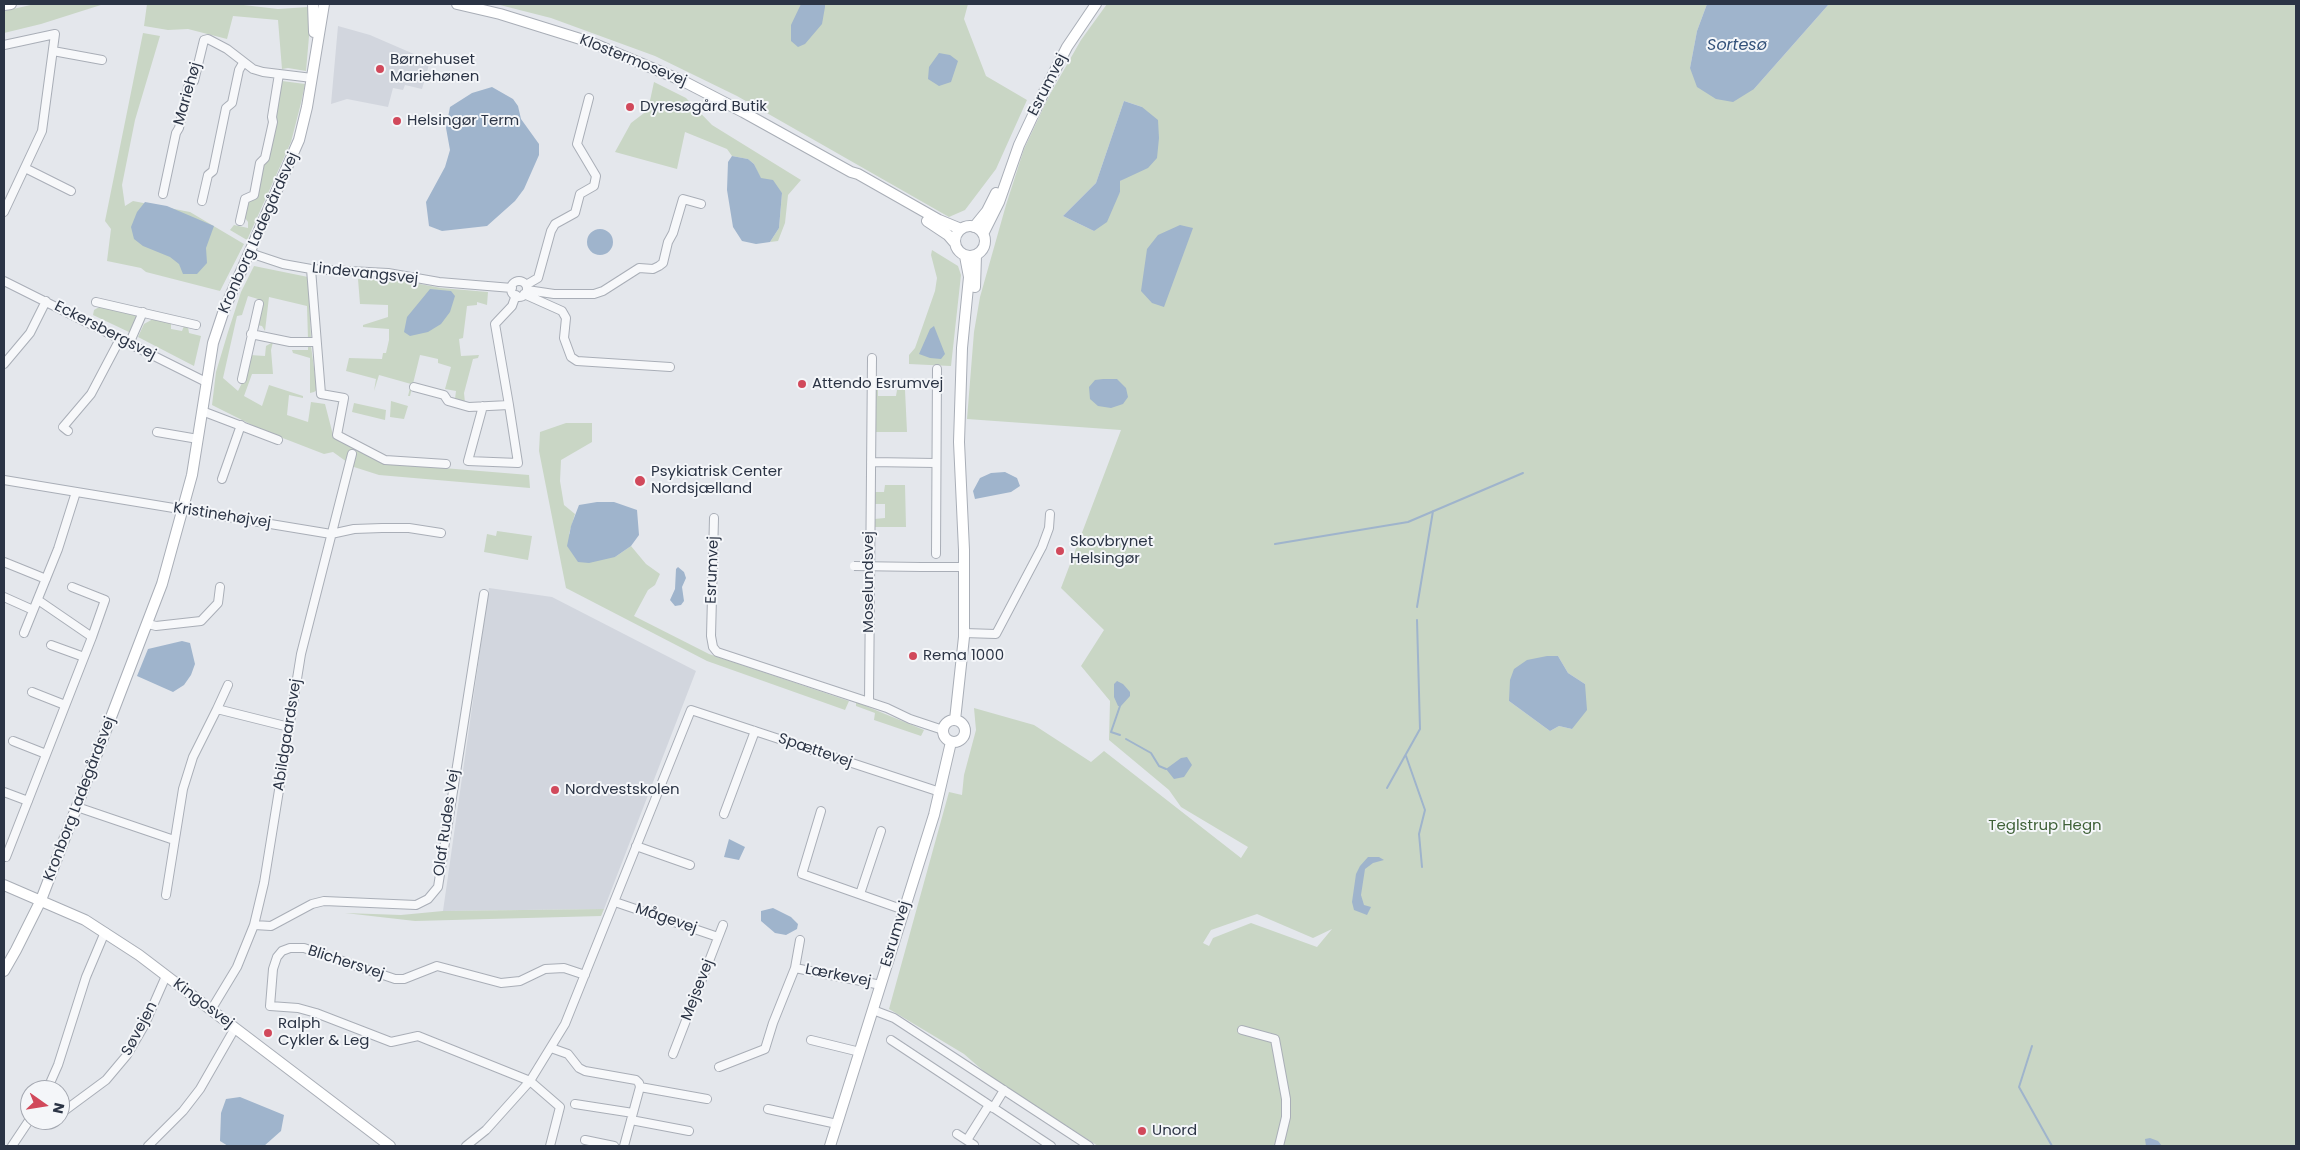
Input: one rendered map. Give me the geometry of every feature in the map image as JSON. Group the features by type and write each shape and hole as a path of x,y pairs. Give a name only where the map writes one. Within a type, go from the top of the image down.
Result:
{"main road":[{"path":"4,5 11,4"},
{"name":"Kronborg Ladegårdsvej","path":"313,4 316,56"},
{"name":"Kronborg Ladegårdsvej","path":"4,971 41,900 148,624 183,510 198,439 214,343 224,310 299,140 312,78 324,4"},
{"name":"Klostermosevej","path":"457,4 554,30 629,57 683,81 735,107 939,220 961,229"},
{"name":"Esrumvej","path":"983,234 999,202 1019,145 1064,53 1096,4"},
{"name":"Esrumvej","path":"974,227 987,211 1009,171"},
{"name":"Klostermosevej","path":"851,172 857,179 948,235 954,242"},
{"path":"962,364 975,289 976,255 984,245 983,234 974,227 961,229 956,235 954,242 957,251 965,256 976,255"},
{"path":"955,720 964,633 964,567 959,442 962,364 969,277 965,256"},
{"path":"955,720 962,723 965,733 961,739 951,742 944,736 943,730 946,724 955,720"},
{"name":"Esrumvej","path":"830,1146 940,792 951,742"},
{"name":"Kingosvej","path":"4,885 85,920 105,932 390,1146"}],"street":[{"path":"4,45 55,34 42,131 25,168 6,202 4,212"},
{"name":"Mariehøj","path":"163,194 188,87 194,81 204,40 208,39 227,49 243,63 262,72 312,78"},
{"path":"53,50 102,60"},
{"path":"202,201 208,175 213,171 226,108 232,103 239,70 243,63"},
{"path":"240,221 245,199 254,194 260,163 267,149 279,74"},
{"path":"482,406 468,461 518,463 495,324 512,306 521,291 538,278 551,231 555,224 575,213 580,194 594,186 596,176 577,144 588,98"},
{"path":"25,168 71,191"},
{"name":"Lindevangsvej","path":"250,253 283,264 311,269 388,273 439,282 554,294 594,294 603,291 639,268 653,268 663,263 683,199 701,204"},
{"path":"311,269 315,342 321,394 344,398 337,435 385,460 446,464"},
{"name":"Eckersbergsvej","path":"4,281 206,382"},
{"path":"521,291 562,311 566,318 564,338 571,357 577,361 670,367"},
{"path":"4,364 30,333 46,302"},
{"path":"96,302 196,325"},
{"path":"242,379 259,304"},
{"path":"129,344 142,312"},
{"path":"251,334 290,342 315,342"},
{"path":"68,431 63,427 91,394 120,340"},
{"name":"Moselundsvej","path":"868,702 872,358"},
{"path":"936,554 937,369"},
{"path":"414,387 444,395 448,401 469,407 508,406"},
{"path":"202,411 278,440"},
{"path":"222,479 241,426"},
{"path":"157,432 198,439"},
{"name":"Abildgaardsvej","path":"211,1010 237,967 254,925 264,883 301,654 352,454"},
{"path":"871,462 935,463"},
{"name":"Kristinehøjvej","path":"4,480 331,534 354,529 382,528 409,528 441,533"},
{"path":"24,633 58,549 76,492"},
{"path":"964,633 996,634 1042,547 1049,528 1050,514"},
{"name":"Esrumvej","path":"714,518 712,647 718,652 868,702 927,726 943,730"},
{"path":"4,562 46,579"},
{"path":"854,566 964,567"},
{"path":"6,851 28,801 105,600 72,587"},
{"path":"148,624 156,626 201,621 218,602 220,587"},
{"name":"Olaf Rudes Vej","path":"254,925 271,926 312,904 324,901 416,905 428,899 438,887 484,594"},
{"path":"4,597 33,610"},
{"path":"38,600 92,636"},
{"path":"51,645 84,657"},
{"path":"166,895 183,789 193,757 228,685"},
{"path":"32,692 65,705"},
{"path":"217,709 289,727"},
{"name":"Spættevej","path":"636,846 691,710 940,792"},
{"path":"724,814 755,732"},
{"path":"13,741 46,754"},
{"path":"4,792 28,801"},
{"path":"77,807 174,840"},
{"path":"821,811 802,874 904,910"},
{"path":"860,894 881,831"},
{"path":"466,1146 486,1130 530,1081 565,1024 636,846 690,865"},
{"name":"Mågevej","path":"615,902 718,937"},
{"name":"Mejsevej","path":"673,1054 723,925"},
{"path":"52,1080 58,1066 86,977 105,932"},
{"name":"Lærkevej","path":"719,1068 765,1050 773,1023 795,968 800,940"},
{"name":"Blichersvej","path":"530,1081 418,1036 391,1042 316,1013 298,1008 270,1006 273,969 277,957 282,951 290,948 304,948 396,979 404,979 437,966 501,983 520,981 545,969 564,968 585,975"},
{"name":"Lærkevej","path":"795,968 881,985"},
{"name":"Søvejen","path":"70,1107 106,1080 127,1055 144,1026 166,976"},
{"path":"873,1010 894,1018 1089,1146"},
{"path":"148,1146 183,1111 200,1089 235,1028"},
{"path":"1242,1030 1275,1039 1286,1099 1286,1117 1279,1146"},
{"path":"811,1040 860,1052"},
{"path":"891,1040 1051,1146"},
{"path":"551,1048 568,1054 578,1068 585,1071 636,1080 640,1087 624,1146"},
{"path":"530,1081 560,1107 550,1146"},
{"path":"640,1087 707,1099"},
{"path":"967,1140 1004,1090"},
{"path":"575,1104 689,1131"},
{"path":"768,1109 837,1124"},
{"path":"12,1146 23,1130"},
{"path":"957,1134 974,1145"},
{"path":"585,1140 614,1146"}],"shaded area":[{"name":"Børnehuset Mariehønen","path":"338,26 370,35 430,61 422,89 405,85 403,90 393,88 388,107 347,99 331,104"},
{"name":"Nordvestskolen","path":"489,588 552,597 696,671 604,909 443,911"}],"green space":[{"path":"35,4 104,4 41,24 4,33 4,11"},
{"path":"147,4 235,4 278,9 308,7 310,25 306,71 282,69 278,20 233,16 227,39 188,29 168,30 144,26"},
{"path":"496,4 968,4 964,19 986,76 1027,100 996,169 965,210 949,217 737,96 655,56 551,18"},
{"name":"Teglstrup Hegn","path":"1107,4 1707,4 1697,31 1690,68 1754,89 1829,4 2296,4 2296,1146 1098,1146 988,1075 964,1054 889,1009 949,792 962,795 964,775 976,730 974,708 1034,725 1091,762 1104,751 1241,858 1248,847 1181,807 1169,790 1109,740 1110,701 1081,666 1104,630 1061,588 1121,430 967,419 974,332 980,297 1006,205 1024,149 1049,96 1081,40","holes":["1124,101 1142,107 1128,176 1120,181 1120,192 1094,231 1063,216 1096,183","1558,656 1568,673 1585,684 1572,729 1559,726 1550,731 1509,701","1257,914 1313,938 1332,929 1317,947 1251,923 1213,938 1209,946 1203,943 1211,930"]},
{"path":"143,33 160,36 135,120 122,185 125,206 133,201 190,212 244,244 220,291 146,272 141,268 107,261 111,229 105,221"},
{"path":"282,81 305,84 301,103 291,142 247,240 230,230 234,225 248,228 248,222 245,218 247,204 257,196 264,163 268,161 277,120 275,116"},
{"path":"654,82 686,98 712,125 801,180 788,195 785,223 778,241 770,242 779,228 782,193 760,178 754,164 748,159 732,156 727,149 685,132 677,169 615,152 631,123 648,110"},
{"path":"932,250 958,266 961,275 951,366 909,364 909,355 915,348 935,291 937,278 931,255"},
{"path":"254,266 308,277 311,338 308,339 307,306 269,297 265,331 262,326 257,325 258,299 248,296 242,315 237,316 223,378 238,391 244,379 250,355 265,356 266,346 273,342 271,350 273,374 252,374 244,396 262,406 269,385 303,396 303,398 289,395 287,415 308,422 311,402 325,404 333,435 382,463 529,475 530,488 379,475 354,467 333,452 324,454 262,430 212,405 216,372 228,332 241,292"},
{"path":"358,279 404,281 441,288 488,292 487,305 477,302 477,305 467,306 463,338 459,339 461,356 479,355 478,358 473,359 464,393 465,403 455,399 456,391 445,389 451,367 438,363 438,359 420,355 410,396 408,396 411,384 379,375 374,391 376,379 346,371 349,358 382,359 383,353 386,353 389,340 389,329 363,327 363,325 388,317 388,305 360,304"},
{"path":"101,306 136,314 137,318 131,333 93,315 94,310"},
{"path":"153,319 171,323 171,329 182,331 184,326 188,327 189,333 201,336 194,366 138,337 144,324"},
{"path":"308,345 311,346 317,390 310,393 310,358 293,353 292,350 308,350"},
{"path":"873,389 878,389 878,396 896,396 897,390 905,390 907,432 873,432"},
{"path":"391,401 408,406 404,419 390,417"},
{"path":"354,403 386,410 385,420 352,412"},
{"path":"566,423 592,423 592,442 561,460 560,481 564,505 575,514 569,534 615,557 631,546 646,564 660,574 655,585 648,590 634,616 709,654 849,701 845,710 707,661 566,588 539,451 540,432"},
{"path":"885,485 905,485 906,527 874,527 874,519 885,518 885,504 874,504 874,492 884,492"},
{"path":"497,531 532,536 528,560 484,552 487,534 496,536"},
{"path":"856,702 924,730 921,736 874,720 875,713 856,706"},
{"path":"604,909 601,916 415,921 345,913 401,915 443,911"}],"water":[{"path":"801,4 825,4 825,7 822,24 805,44 798,47 791,41 791,25"},
{"name":"Sortesø","path":"1707,4 1829,4 1754,89 1733,102 1716,99 1697,87 1690,68 1697,31"},
{"path":"939,53 950,55 958,61 951,82 939,86 928,79 929,67"},
{"path":"492,87 513,99 518,106 521,119 539,144 539,155 524,189 515,201 487,226 442,231 429,226 426,202 445,167 450,150 446,128 450,107 472,93"},
{"path":"1124,101 1142,107 1158,120 1157,158 1148,168 1120,181 1120,192 1107,222 1094,231 1063,216 1096,183"},
{"path":"732,156 748,159 754,164 761,178 773,180 782,193 779,228 770,242 756,244 742,241 733,227 727,190 728,162"},
{"path":"145,202 167,206 214,226 206,248 207,263 197,274 183,274 179,264 170,257 143,246 134,239 131,227 137,212"},
{"path":"1180,225 1193,228 1164,307 1152,303 1141,291 1147,249 1158,235"},
{"path":"600,229 609,233 613,242 609,251 600,255 591,251 587,242 591,233"},
{"path":"430,289 451,291 455,296 450,312 441,324 428,332 410,336 404,332 407,317"},
{"path":"934,326 945,354 941,359 919,354 930,329"},
{"path":"1117,379 1126,388 1128,397 1123,404 1111,408 1098,406 1090,399 1089,387 1095,380"},
{"path":"1005,472 1017,478 1020,486 1011,492 975,499 973,491 980,478 991,473"},
{"path":"614,502 637,510 639,535 631,546 615,557 589,563 578,562 567,546 571,526 579,505"},
{"path":"678,567 684,572 686,578 682,587 684,601 681,605 675,606 670,600 675,589 676,569"},
{"path":"182,641 190,643 195,664 191,675 184,685 173,692 137,676 148,649"},
{"path":"1558,656 1568,673 1585,684 1587,710 1572,729 1559,726 1550,731 1509,701 1510,680 1514,669 1527,660"},
{"path":"1117,681 1123,684 1130,692 1130,696 1121,706 1118,706 1114,697 1114,684"},
{"path":"1187,757 1192,765 1184,777 1174,779 1166,769 1181,758"},
{"path":"729,839 745,847 739,860 724,857"},
{"path":"1368,857 1379,857 1384,860 1373,863 1365,869 1361,895 1364,905 1371,907 1367,915 1354,910 1352,902 1356,874"},
{"path":"773,908 791,917 798,924 797,929 786,935 775,933 761,921 761,911"},
{"path":"240,1097 284,1115 281,1131 264,1146 228,1146 220,1141 221,1113 226,1099"},
{"path":"2150,1138 2158,1141 2162,1146 2146,1146 2145,1139"}],"waterway":[{"path":"1275,544 1408,522 1523,473"},
{"path":"1417,607 1433,511"},
{"path":"1387,788 1420,729 1417,620"},
{"path":"1120,706 1111,732 1120,735"},
{"path":"1126,739 1151,753 1159,766 1166,769"},
{"path":"1406,756 1425,810 1419,834 1422,867"},
{"path":"2032,1046 2019,1087 2052,1146"}],"place":[{"name":"Børnehuset Mariehønen","path":"380,69"},
{"name":"Dyresøgård Butik","path":"630,107"},
{"name":"Helsingør Term","path":"397,121"},
{"name":"Attendo Esrumvej","path":"802,384"},
{"name":"Psykiatrisk Center Nordsjælland","path":"640,481"},
{"name":"Skovbrynet Helsingør","path":"1060,551"},
{"name":"Rema 1000","path":"913,656"},
{"name":"Nordvestskolen","path":"555,790"},
{"name":"Ralph Cykler & Leg","path":"268,1033"},
{"name":"Unord","path":"1142,1131"}]}
